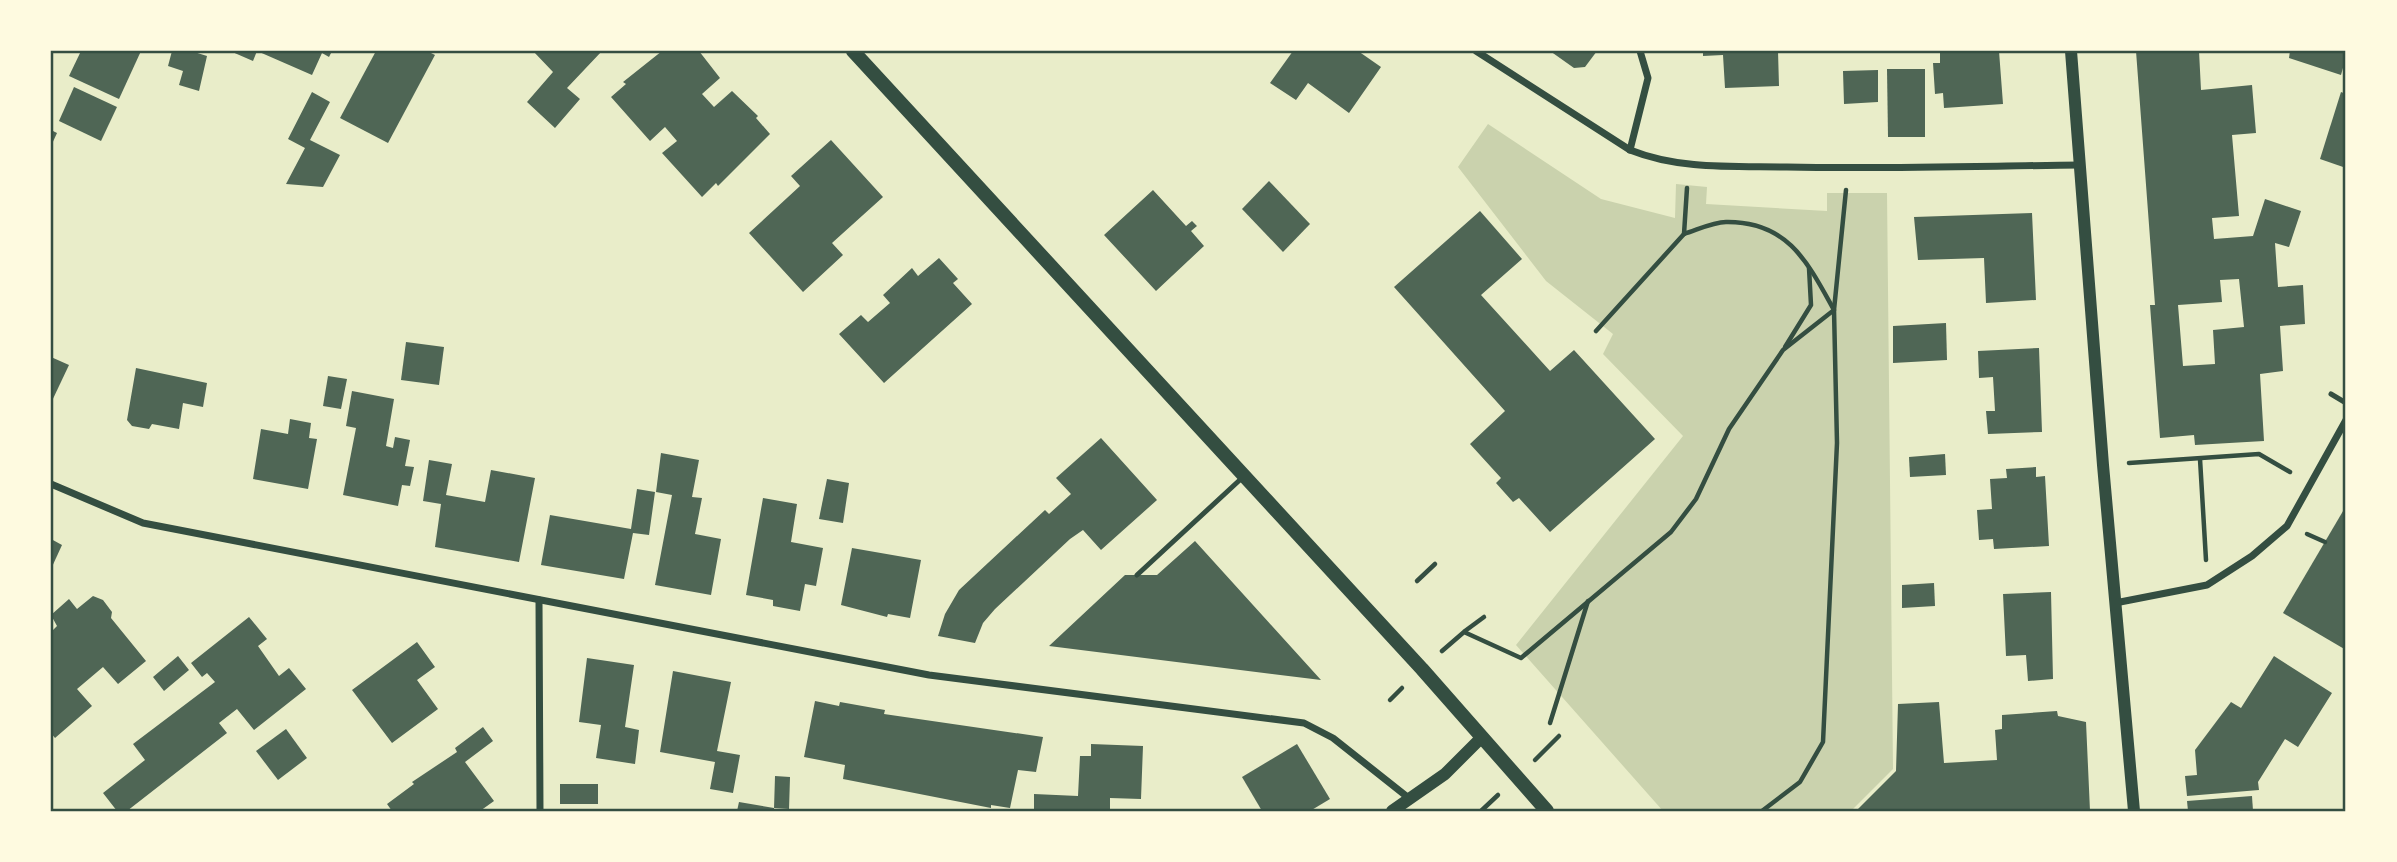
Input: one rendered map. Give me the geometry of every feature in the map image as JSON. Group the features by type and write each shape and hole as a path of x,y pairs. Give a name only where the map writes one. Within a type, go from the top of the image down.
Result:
{"main road":[{"path":"853,51 1422,669 1480,739 1547,811"}],"street":[{"path":"1476,51 1630,150 1657,161 1689,165 1849,168 2081,165"},
{"path":"1630,150 1648,78 1640,51"},
{"path":"2071,51 2103,465 2134,811"},
{"path":"2115,603 2207,585 2252,555 2287,526 2346,421"},
{"path":"51,484 144,523 929,675 1304,723 1333,738 1410,799"},
{"path":"539,600 540,811"},
{"path":"1392,811 1445,774 1480,739"}],"lane":[{"path":"2331,394 2346,403"},
{"path":"1137,575 1244,476"}],"path":[{"path":"1684,234 1689,165"},
{"path":"1762,811 1800,782 1823,743 1837,443 1834,310 1849,168"},
{"path":"1596,331 1684,234 1725,222 1772,229 1808,264 1834,310"},
{"path":"1464,632 1521,658 1590,597 1671,532 1696,499 1729,429 1811,305 1808,264"},
{"path":"1783,350 1834,310"},
{"path":"2103,465 2259,454 2312,485"},
{"path":"2200,459 2207,585"},
{"path":"1417,581 1435,564"},
{"path":"1550,723 1590,597"},
{"path":"1390,700 1484,617"}],"green space":[{"path":"1488,124 1601,199 1675,218 1676,184 1707,187 1706,204 1827,211 1827,193 1887,193 1893,769 1851,811 1663,811 1516,645 1683,436 1603,354 1613,334 1546,281 1458,167"}],"building":[{"path":"81,51 141,51 119,99 69,76"},
{"path":"172,51 191,51 207,56 199,91 179,85 183,71 168,66"},
{"path":"230,51 257,51 253,61"},
{"path":"257,51 332,51 329,57 322,53 312,75"},
{"path":"376,51 427,51 435,55 388,143 340,118"},
{"path":"533,51 602,51 567,88 580,99 555,128 527,102 553,72"},
{"path":"662,51 699,51 720,78 702,94 714,107 732,91 758,116 756,118 770,134 718,186 716,183 702,197 662,153 677,141 665,127 650,141 611,97 626,84 623,82"},
{"path":"1293,51 1358,51 1381,67 1349,113 1308,83 1296,100 1270,83"},
{"path":"1550,51 1597,51 1585,67 1574,68"},
{"path":"1703,51 1778,51 1779,86 1725,88 1723,55 1703,56"},
{"path":"1940,51 1999,51 2003,104 1944,108 1943,93 1935,94 1933,63 1940,63"},
{"path":"2136,51 2199,51 2201,90 2252,85 2256,133 2232,135 2239,216 2212,218 2214,239 2253,236 2265,199 2301,211 2289,247 2275,243 2278,287 2303,285 2305,324 2280,326 2283,371 2260,374 2264,441 2195,445 2194,435 2160,438 2150,305 2155,305","holes":["2239,279 2244,327 2213,330 2215,364 2183,366 2178,305 2222,302 2220,280"]},
{"path":"2290,51 2346,51 2341,75 2289,58"},
{"path":"1887,69 1925,69 1925,137 1888,137"},
{"path":"1878,70 1878,102 1844,104 1843,71"},
{"path":"74,87 117,107 101,141 59,121"},
{"path":"312,92 330,102 310,140 340,155 323,187 286,184 305,148 288,139"},
{"path":"2341,92 2346,94 2346,168 2320,159"},
{"path":"51,130 57,133 51,146"},
{"path":"831,140 883,197 832,243 843,255 803,292 749,233 800,186 791,176"},
{"path":"1269,181 1310,224 1283,252 1242,209"},
{"path":"1153,190 1186,226 1192,221 1197,226 1191,231 1204,246 1156,291 1104,235"},
{"path":"1480,211 1522,259 1481,295 1550,371 1574,350 1655,439 1550,532 1519,498 1513,502 1496,483 1501,478 1470,444 1505,411 1394,287"},
{"path":"2032,213 2036,300 1986,303 1984,258 1918,260 1914,217"},
{"path":"939,258 958,279 953,283 972,304 884,383 839,334 861,315 868,322 890,303 883,295 912,268 918,276"},
{"path":"1946,323 1947,360 1893,363 1893,326"},
{"path":"406,342 444,347 439,385 401,380"},
{"path":"2039,348 2042,432 1988,434 1986,411 1995,411 1993,377 1979,378 1978,351"},
{"path":"51,357 69,365 51,403"},
{"path":"136,368 207,383 203,407 183,403 179,429 152,424 149,429 132,426 127,420"},
{"path":"328,376 347,379 341,409 323,406"},
{"path":"352,391 394,399 386,446 393,448 395,437 410,440 405,466 414,467 410,486 402,485 398,506 343,495 356,428 346,426"},
{"path":"290,419 311,423 309,438 317,439 308,489 253,479 261,429 288,434"},
{"path":"1101,438 1157,500 1101,550 1083,530 1070,539 995,609 983,623 975,643 938,636 945,614 959,590 1045,510 1049,514 1071,494 1056,478"},
{"path":"661,453 699,460 692,497 702,498 695,534 721,539 711,595 655,585 672,495 656,492"},
{"path":"1945,454 1946,475 1910,477 1909,457"},
{"path":"429,460 452,464 446,495 485,502 491,470 535,478 519,562 435,547 441,504 423,501"},
{"path":"2036,467 2036,477 2045,476 2049,546 1994,549 1993,539 1979,540 1977,510 1992,509 1990,479 2007,478 2006,469"},
{"path":"827,479 849,483 843,523 819,519"},
{"path":"637,489 655,492 649,535 633,533 624,579 541,565 550,515 631,529"},
{"path":"763,498 797,504 791,542 823,548 816,586 805,584 800,611 773,606 773,600 746,595"},
{"path":"2346,506 2346,650 2283,613"},
{"path":"51,539 62,545 51,569"},
{"path":"1195,541 1321,680 1049,646 1125,575 1157,575"},
{"path":"852,548 921,560 910,618 888,614 887,617 841,605"},
{"path":"1934,583 1935,606 1902,608 1902,585"},
{"path":"2051,592 2053,679 2028,681 2026,655 2006,656 2003,594"},
{"path":"93,596 103,600 112,612 111,618 146,661 118,684 103,667 77,689 92,706 55,738 51,733 51,632 57,626 51,615 69,599 77,609"},
{"path":"249,617 267,639 258,646 279,676 289,668 306,689 254,730 237,709 219,723 227,733 127,811 117,811 103,793 145,760 133,744 215,682 207,673 202,677 191,663"},
{"path":"417,642 435,667 417,680 438,709 392,743 352,690"},
{"path":"178,656 189,670 164,691 153,677"},
{"path":"2274,656 2332,693 2298,747 2285,739 2258,782 2259,790 2187,796 2185,776 2197,775 2195,750 2231,702 2241,708"},
{"path":"587,658 634,665 625,727 639,730 635,764 596,758 601,725 579,722"},
{"path":"673,671 731,682 717,751 740,755 733,793 710,789 715,762 660,752"},
{"path":"815,701 839,706 840,702 885,710 884,714 1043,737 1036,772 1018,770 1010,808 991,805 991,808 843,779 845,765 804,757"},
{"path":"1939,702 1944,763 1997,760 1995,730 2002,729 2002,715 2057,711 2058,716 2086,722 2090,811 1856,811 1896,771 1898,704"},
{"path":"483,727 493,741 465,762 494,801 480,811 392,811 387,804 414,784 412,782 457,752 455,748"},
{"path":"286,729 307,758 278,780 256,751"},
{"path":"1091,744 1143,746 1141,799 1110,798 1110,811 1034,811 1034,794 1078,796 1080,756 1091,756"},
{"path":"1297,744 1330,799 1310,811 1262,811 1242,777"},
{"path":"775,776 790,777 789,809 774,808"},
{"path":"560,784 598,784 598,804 560,804"},
{"path":"2252,796 2253,811 2188,811 2187,801"},
{"path":"739,802 774,808 774,811 737,811"}]}
